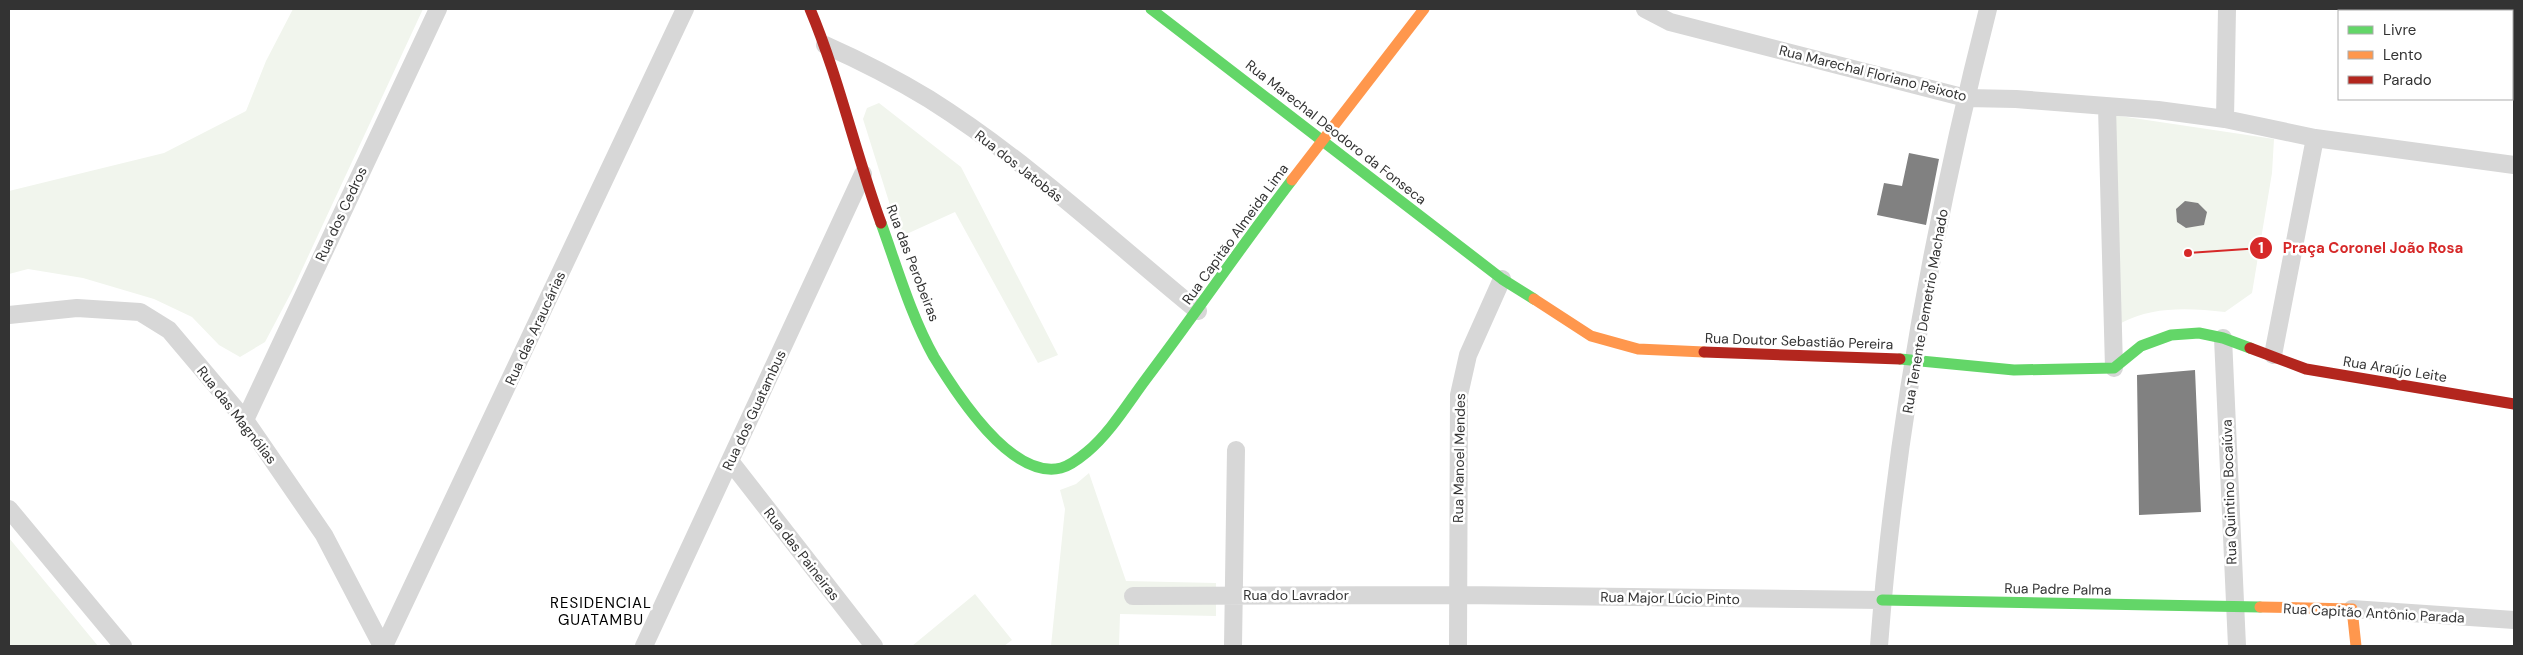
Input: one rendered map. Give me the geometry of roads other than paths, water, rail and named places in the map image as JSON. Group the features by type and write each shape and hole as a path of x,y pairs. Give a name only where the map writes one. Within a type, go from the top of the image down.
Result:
{"street":[{"name":"Rua dos Cedros","path":"244,420 438,9"},
{"name":"Rua das Araucárias","path":"383,646 686,9"},
{"name":"Rua das Perobeiras","path":"810,9 825,45 863,174 911,305 934,356 980,423 1018,459 1040,469 1062,468"},
{"name":"Rua Capitão Almeida Lima","path":"1062,468 1087,452 1110,426 1198,311 1279,197 1324,142 1424,9"},
{"name":"Rua Marechal Floriano Peixoto","path":"1645,9 1670,22 1966,98 2016,99 2158,110 2225,119 2315,138 2514,165"},
{"name":"Rua Tenente Demetrio Machado","path":"1878,646 1882,600 1914,360 1966,98 1988,9"},
{"path":"2225,119 2227,9"},
{"name":"Rua Marechal Deodoro da Fonseca","path":"1156,10 1502,279"},
{"name":"Rua dos Jatobás","path":"825,45 877,69 930,100 1012,157 1198,311"},
{"path":"2107,107 2114,368"},
{"path":"2273,355 2315,138"},
{"name":"Rua dos Guatambus","path":"644,646 863,174"},
{"name":"Rua Doutor Sebastião Pereira","path":"1502,279 1591,336 1638,349 1914,360 2014,370 2114,368"},
{"name":"Rua Manoel Mendes","path":"1458,646 1459,395 1468,355 1502,279"},
{"name":"Rua das Magnólias","path":"9,315 77,308 140,312 169,330 244,420 324,535 383,646"},
{"name":"Rua Araújo Leite","path":"2114,368 2141,346 2171,335 2199,333 2224,338 2306,369 2514,404"},
{"name":"Rua Quintino Bocaiúva","path":"2224,338 2237,646"},
{"path":"1233,646 1236,450"},
{"name":"Rua das Paineiras","path":"730,461 874,646"},
{"path":"9,509 123,646"},
{"name":"Rua do Lavrador","path":"1133,596 1234,594 1458,595"},
{"name":"Rua Major Lúcio Pinto","path":"1458,595 1882,600"},
{"name":"Rua Padre Palma","path":"1882,600 2234,607"},
{"name":"Rua Capitão Antônio Parada","path":"2234,607 2352,609 2514,620"},
{"path":"2352,609 2356,646"}],"place":[{"name":"Praça Coronel João Rosa","path":"2188,253"}],"district":[{"name":"RESIDENCIAL GUATAMBU","path":"601,612"}]}
